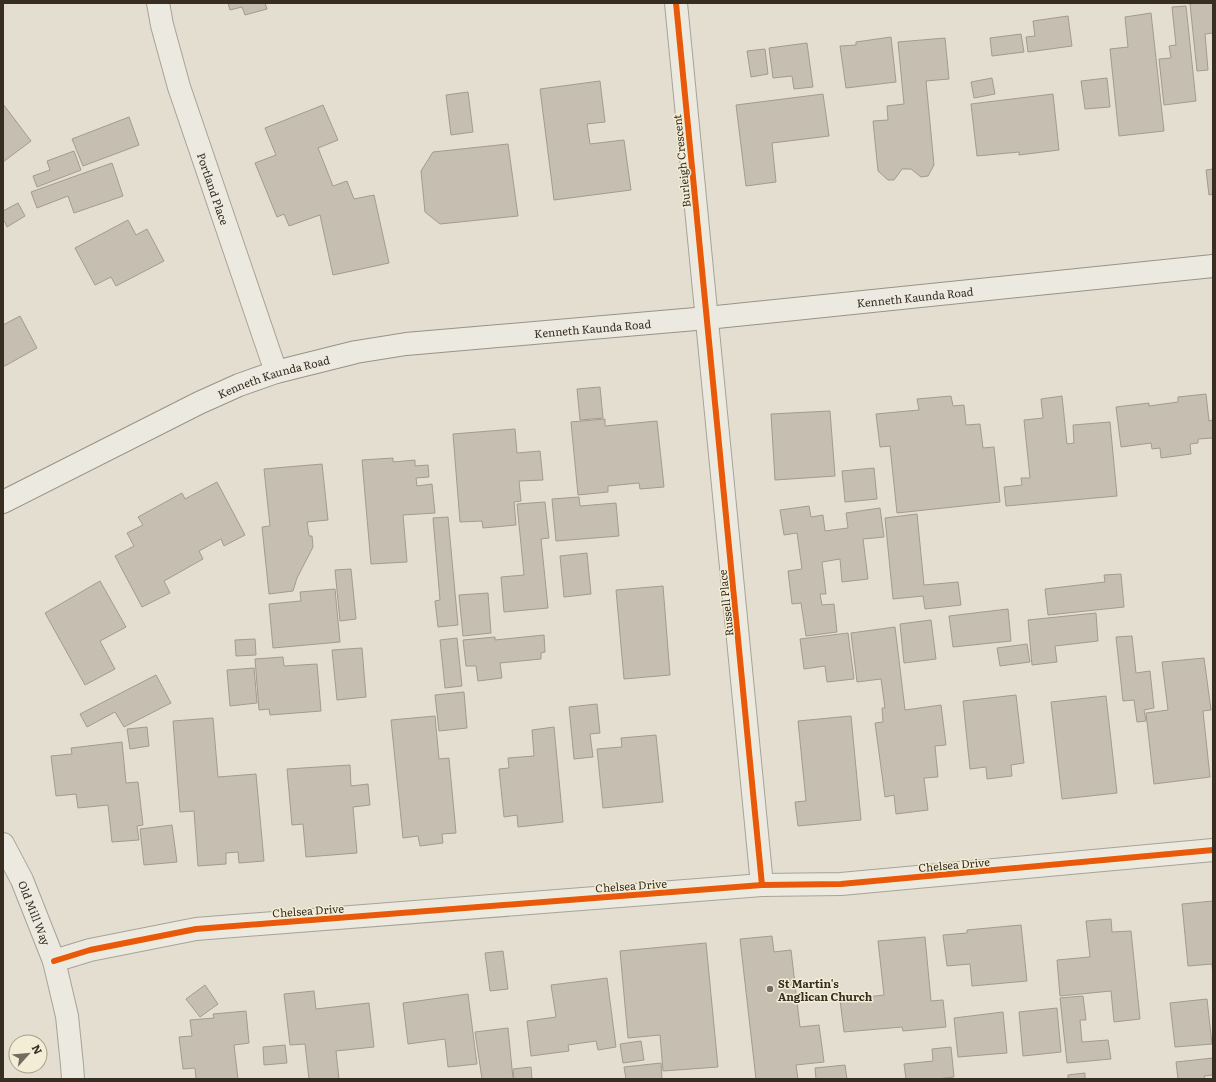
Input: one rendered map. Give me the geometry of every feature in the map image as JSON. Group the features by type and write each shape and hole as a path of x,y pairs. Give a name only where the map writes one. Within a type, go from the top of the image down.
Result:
{"street":[{"name":"Portland Place","path":"158,3 162,25 179,87 276,372"},
{"name":"Burleigh Crescent","path":"676,3 707,318"},
{"name":"Kenneth Kaunda Road","path":"3,502 199,403 239,385 276,372 356,352 406,344 707,318 1213,266"},
{"name":"Russell Place","path":"707,318 762,886"},
{"name":"Old Mill Way","path":"3,844 22,880 54,961 67,1016 73,1079"},
{"name":"Chelsea Drive","path":"54,961 90,950 196,929 762,886 840,884 1213,850"}],"building":[{"path":"228,3 265,3 267,9 245,15 242,7 230,10"},
{"path":"1213,3 1213,33 1205,34 1208,70 1197,71 1190,4"},
{"path":"1186,6 1196,101 1164,105 1159,59 1171,58 1169,46 1176,45 1172,7"},
{"path":"1151,13 1164,131 1119,136 1110,49 1128,47 1125,17"},
{"path":"1068,16 1072,46 1028,52 1026,37 1035,36 1033,21"},
{"path":"1021,34 1024,52 992,56 990,38"},
{"path":"891,37 896,82 846,88 840,46 856,45 856,42"},
{"path":"945,38 949,79 926,81 934,165 928,176 921,177 911,169 902,169 894,180 888,180 878,171 873,121 888,120 887,106 904,104 898,42"},
{"path":"807,43 813,87 794,89 792,76 773,78 769,48"},
{"path":"765,49 768,74 751,77 747,51"},
{"path":"992,78 995,94 974,98 971,82"},
{"path":"1107,78 1110,107 1085,109 1081,81"},
{"path":"600,81 605,122 587,124 590,144 624,140 631,190 554,200 540,89"},
{"path":"468,92 473,132 451,135 446,95"},
{"path":"823,94 829,136 772,143 776,182 746,186 736,105"},
{"path":"1053,94 1059,150 1019,155 1019,152 977,156 971,104"},
{"path":"3,104 31,141 3,162"},
{"path":"323,105 338,140 318,148 333,186 347,181 354,199 374,195 389,263 333,275 320,215 289,226 284,214 277,217 255,163 276,155 265,128"},
{"path":"129,117 139,145 83,166 72,139"},
{"path":"508,144 518,216 440,224 425,212 421,171 433,152"},
{"path":"74,151 81,170 37,187 33,176 50,170 47,161"},
{"path":"112,163 123,196 74,213 68,196 37,208 31,192"},
{"path":"1213,169 1213,194 1209,195 1206,170"},
{"path":"18,203 25,216 7,227 5,222 3,222 3,211"},
{"path":"128,220 136,235 147,229 164,261 116,286 111,277 95,285 75,248"},
{"path":"20,316 37,348 3,367 3,325"},
{"path":"600,387 603,418 580,420 577,389"},
{"path":"1206,394 1209,421 1213,420 1213,438 1198,439 1198,443 1190,444 1191,454 1161,458 1160,448 1152,449 1151,443 1121,447 1116,407 1149,403 1149,406 1178,402 1178,397"},
{"path":"951,396 953,406 964,405 966,425 980,424 983,448 994,447 1000,502 897,513 890,446 880,447 876,414 919,410 917,399"},
{"path":"1062,396 1067,444 1074,443 1073,425 1110,422 1117,496 1006,506 1004,487 1022,485 1021,478 1030,478 1024,420 1043,418 1041,399"},
{"path":"830,411 835,476 775,480 771,414"},
{"path":"605,419 605,426 657,421 664,487 640,489 639,483 608,486 608,492 578,495 571,422"},
{"path":"515,429 517,453 540,451 543,480 519,481 521,501 514,502 516,525 483,528 482,521 460,522 453,434"},
{"path":"393,458 393,462 415,460 415,466 428,465 429,477 416,478 417,486 432,484 435,513 403,515 407,562 371,564 362,460"},
{"path":"322,464 328,520 307,522 309,536 312,536 313,547 297,578 293,591 269,594 262,527 270,526 264,469"},
{"path":"874,468 877,499 845,502 842,471"},
{"path":"217,482 245,535 224,546 221,539 199,551 203,559 164,581 170,593 142,607 115,556 134,546 127,533 143,525 138,517 182,493 185,499"},
{"path":"579,497 580,506 616,503 619,536 556,541 552,499"},
{"path":"545,502 549,538 541,539 548,608 504,612 501,577 524,575 517,504"},
{"path":"809,506 811,517 823,515 825,531 848,528 846,513 880,508 884,537 863,539 868,579 842,582 840,559 822,562 826,594 820,594 822,605 834,604 837,632 806,636 801,603 792,604 788,571 802,569 797,533 784,535 780,510"},
{"path":"917,514 924,585 958,582 961,605 925,609 923,596 893,599 885,518"},
{"path":"448,517 458,625 438,627 435,601 440,600 433,518"},
{"path":"587,553 591,594 564,597 560,556"},
{"path":"351,569 356,619 340,621 335,570"},
{"path":"1121,574 1124,607 1048,615 1045,589 1105,582 1104,575"},
{"path":"100,581 126,627 100,641 115,669 85,685 45,613"},
{"path":"663,586 670,675 624,679 616,590"},
{"path":"335,589 340,642 273,648 269,604 301,601 300,592"},
{"path":"488,593 491,633 463,636 459,595"},
{"path":"1008,609 1011,641 953,647 949,616"},
{"path":"1096,613 1098,641 1055,646 1057,662 1032,665 1028,620"},
{"path":"931,620 936,659 904,663 900,624"},
{"path":"895,627 905,710 941,705 946,745 935,746 938,777 924,778 928,810 896,814 894,795 885,797 875,723 883,722 882,708 885,708 881,679 857,682 851,633"},
{"path":"848,633 854,679 827,682 825,666 804,669 800,639"},
{"path":"544,635 545,652 541,653 541,659 500,663 502,678 478,681 476,666 466,666 463,640 495,637 495,640"},
{"path":"1132,636 1136,673 1150,671 1154,708 1144,710 1146,721 1137,722 1134,700 1123,701 1116,637"},
{"path":"457,638 462,686 445,688 440,640"},
{"path":"255,639 256,655 236,656 235,640"},
{"path":"1027,644 1030,662 1000,666 997,648"},
{"path":"362,648 366,697 337,700 332,650"},
{"path":"283,657 284,666 317,664 321,711 270,715 269,709 259,710 255,659"},
{"path":"1204,658 1211,710 1203,711 1210,777 1154,784 1146,713 1168,710 1162,662"},
{"path":"254,668 257,703 230,706 227,670"},
{"path":"156,675 171,703 124,727 115,712 87,727 80,714"},
{"path":"464,692 467,728 439,731 435,695"},
{"path":"1016,695 1024,763 1011,765 1012,776 987,779 986,767 970,769 963,701"},
{"path":"1106,696 1117,793 1062,799 1051,702"},
{"path":"597,704 600,733 590,734 593,757 574,759 569,707"},
{"path":"435,716 439,759 449,758 456,833 442,834 443,843 420,846 418,836 403,838 391,720"},
{"path":"851,716 861,820 798,826 795,802 806,801 798,721"},
{"path":"213,718 218,777 256,774 264,861 239,863 238,852 226,853 226,864 198,866 194,811 180,812 173,721"},
{"path":"147,727 149,746 130,749 127,729"},
{"path":"554,727 563,822 518,827 517,815 504,817 499,769 509,768 508,758 534,756 532,730"},
{"path":"656,735 663,802 603,808 597,749 622,747 621,738"},
{"path":"122,742 126,783 138,782 143,825 137,826 139,840 112,842 108,805 78,808 76,794 56,796 51,756 72,754 71,748"},
{"path":"350,765 351,786 368,784 370,805 353,807 357,853 306,857 303,824 292,825 287,769"},
{"path":"172,825 177,862 144,865 140,829"},
{"path":"1213,901 1213,978 1212,964 1188,966 1182,904"},
{"path":"1111,919 1112,932 1131,931 1140,1019 1114,1022 1111,991 1060,996 1057,960 1090,957 1086,921"},
{"path":"1021,925 1027,981 972,986 970,964 947,966 943,935 967,933 967,930"},
{"name":"St Martin's Anglican Church","path":"772,936 774,952 791,950 800,1027 819,1025 824,1062 796,1065 798,1079 756,1079 740,939"},
{"path":"925,937 931,1001 943,1000 946,1027 903,1031 902,1027 844,1032 840,1000 884,995 878,941"},
{"path":"706,943 718,1067 663,1071 660,1035 628,1038 620,951"},
{"path":"503,951 508,989 490,991 485,953"},
{"path":"607,978 616,1047 598,1050 596,1041 568,1045 569,1051 531,1056 527,1021 556,1017 551,985"},
{"path":"205,985 218,1004 200,1017 186,999"},
{"path":"314,991 316,1009 369,1003 374,1047 336,1051 339,1079 309,1079 305,1044 290,1045 284,994"},
{"path":"468,994 477,1064 448,1067 445,1039 408,1044 403,1003"},
{"path":"1083,996 1086,1020 1080,1020 1082,1042 1108,1040 1111,1059 1067,1063 1060,998"},
{"path":"1207,999 1212,1044 1175,1047 1170,1003"},
{"path":"1057,1008 1061,1052 1023,1056 1019,1012"},
{"path":"246,1011 249,1043 234,1045 238,1079 196,1079 195,1068 183,1069 179,1037 192,1036 190,1020 214,1018 213,1014"},
{"path":"1003,1012 1007,1053 958,1057 954,1018"},
{"path":"508,1028 513,1079 482,1079 475,1032"},
{"path":"641,1041 644,1060 623,1063 620,1044"},
{"path":"285,1045 287,1063 264,1065 263,1047"},
{"path":"951,1047 954,1077 937,1079 906,1079 904,1064 933,1061 932,1049"},
{"path":"1213,1058 1213,1075 1204,1076 1205,1079 1178,1079 1176,1062"},
{"path":"661,1063 662,1079 626,1079 624,1067"},
{"path":"845,1065 847,1079 816,1079 815,1068"},
{"path":"531,1067 532,1079 514,1079 513,1069"},
{"path":"1085,1073 1085,1079 1068,1079 1068,1075"}],"cycle path":[{"path":"676,3 762,885"},
{"path":"54,961 90,950 196,929 762,885 841,884 1213,850"}],"place":[{"name":"St Martin's Anglican Church","path":"770,989"}]}
